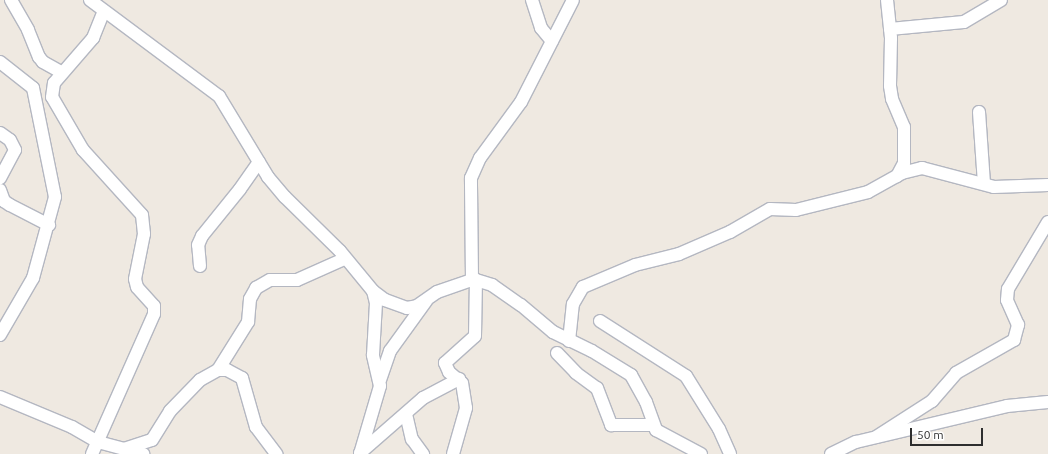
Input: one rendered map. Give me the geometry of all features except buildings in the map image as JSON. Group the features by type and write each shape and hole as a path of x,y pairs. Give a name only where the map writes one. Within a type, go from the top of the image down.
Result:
{"street":[{"path":"11,0 28,30 39,57 61,72"},
{"path":"90,0 219,96 259,162 285,197 340,251 344,259 373,291 395,306 407,308 417,306 437,292 474,280 492,285 521,305 553,332 592,351 635,378 653,425 659,433 688,450 701,454"},
{"path":"532,0 538,20 552,41"},
{"path":"453,454 466,408 462,383 449,372 446,363 475,336 471,178 480,158 521,102 573,0"},
{"path":"887,0 890,29 889,73 892,99 904,127 904,163 897,176"},
{"path":"890,29 964,22 1002,0"},
{"path":"92,454 152,322 154,306 138,287 135,279 144,234 142,215 83,150 61,112 52,92 61,72 93,38 104,11"},
{"path":"0,62 33,88 55,197 49,225 33,278 0,335"},
{"path":"979,112 984,184"},
{"path":"0,133 10,140 15,150 0,178"},
{"path":"200,266 198,245 202,236 240,189 259,162"},
{"path":"569,340 575,297 583,287 590,282 641,263 679,254 730,232 770,209 776,208 790,211 868,192 897,176 922,168 1003,188 1048,185"},
{"path":"0,190 4,201 10,206 49,225"},
{"path":"876,437 932,401 956,373 1014,340 1018,325 1007,300 1008,289 1048,222"},
{"path":"124,449 152,440 173,407 200,380 218,370 248,322 250,300 256,288 270,280 297,280 344,259"},
{"path":"373,291 376,303 373,355 380,380"},
{"path":"360,454 380,380 390,351 426,300"},
{"path":"600,321 686,376 719,429 730,454"},
{"path":"558,354 576,373 597,388 611,425 653,425"},
{"path":"218,370 237,373 242,378 256,427 276,454"},
{"path":"360,454 423,398 458,379"},
{"path":"0,397 72,427 98,442 143,454"},
{"path":"831,454 856,442 876,437 1007,406 1048,402"},
{"path":"406,414 412,439 423,454"}]}
